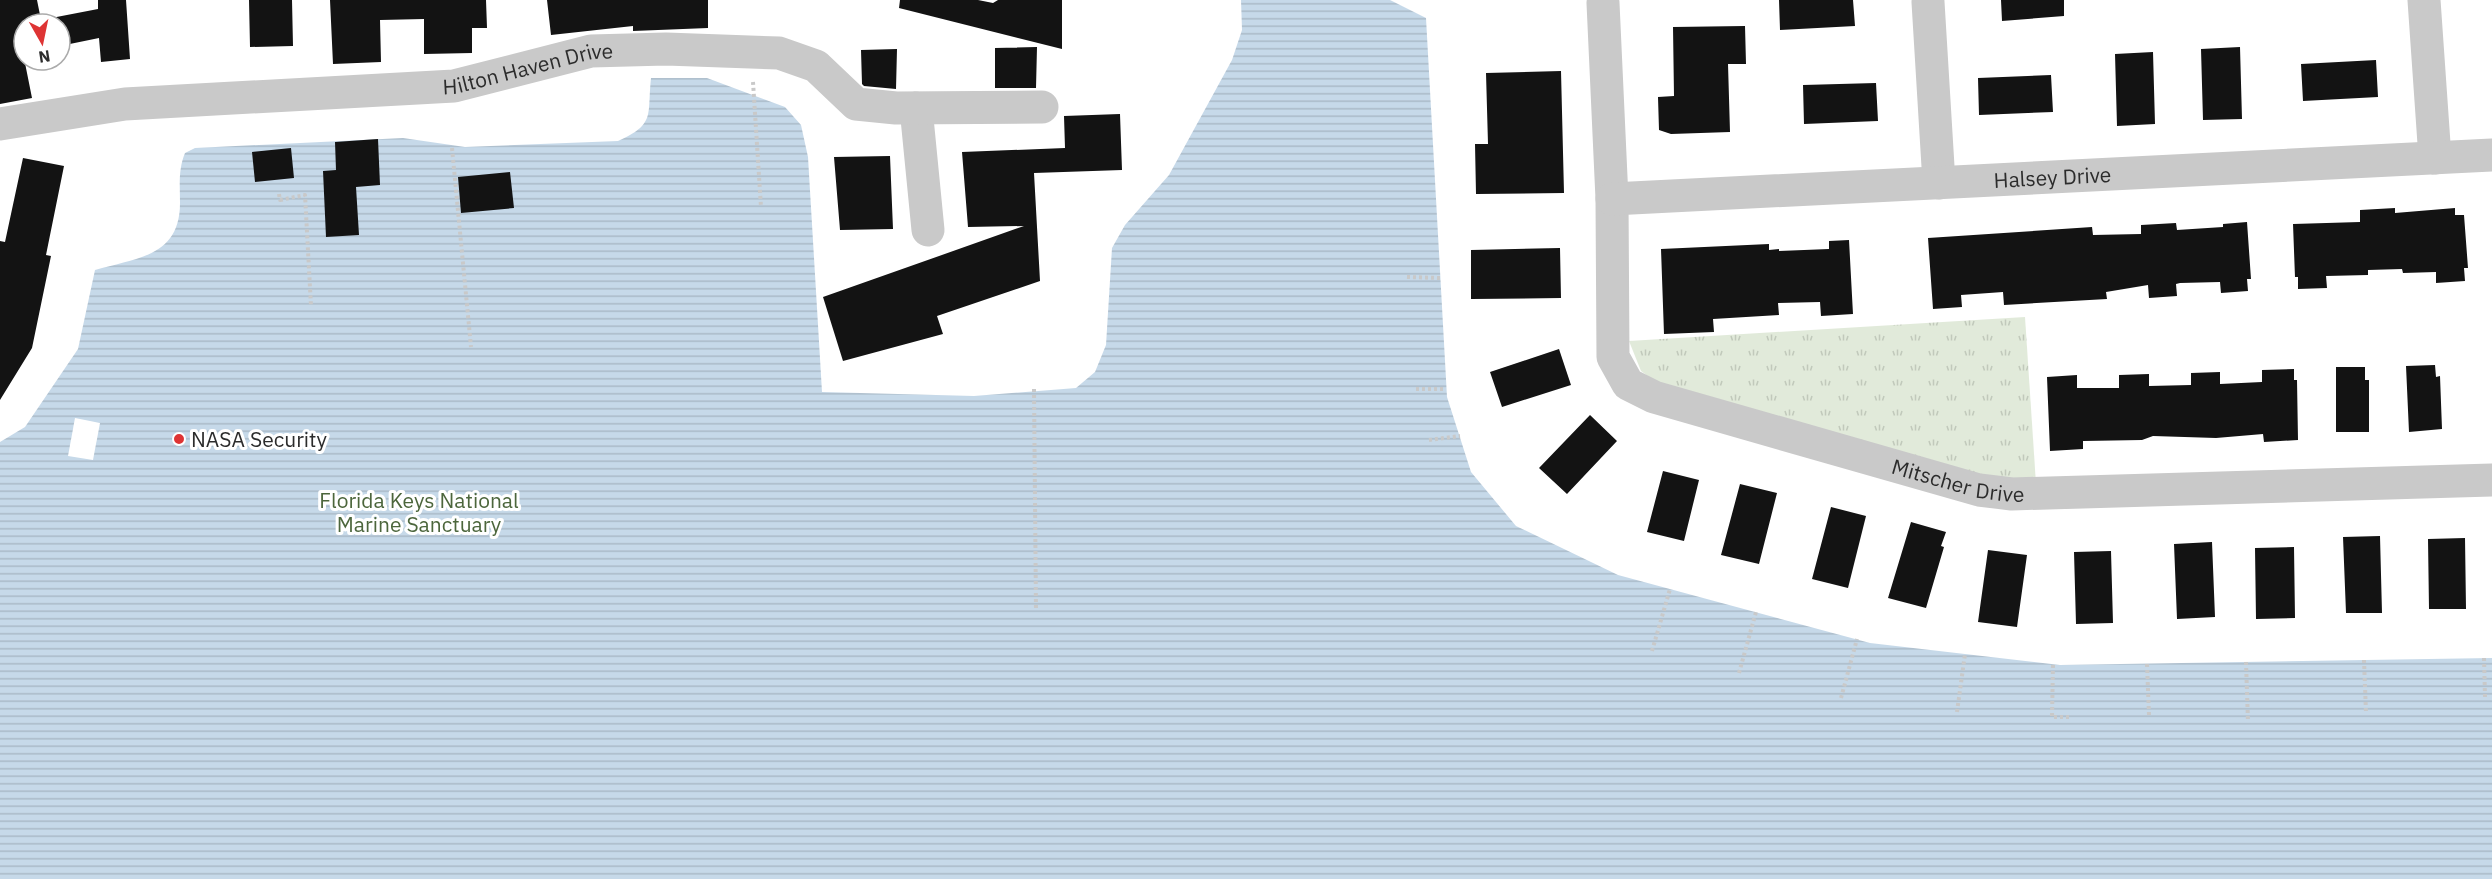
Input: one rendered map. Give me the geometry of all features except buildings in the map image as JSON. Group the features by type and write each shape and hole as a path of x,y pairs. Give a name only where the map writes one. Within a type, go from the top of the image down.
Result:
{"street":[{"path":"2424,0 2435,158"},
{"path":"1928,2 1939,183"},
{"name":"Mitscher Drive","path":"1603,3 1612,199 1613,357 1628,384 1654,397 1978,490 2012,494 2492,480"},
{"name":"Hilton Haven Drive","path":"0,124 125,104 454,86 591,51 666,49 779,53 816,66 856,104 916,108 1042,107"},
{"path":"916,108 928,230"},
{"name":"Halsey Drive","path":"1612,199 2492,155"}],"path":[{"path":"753,77 761,207"},
{"path":"452,148 471,347"},
{"path":"279,194 280,200 305,195 311,306"},
{"path":"1407,277 1440,278"},
{"path":"1416,388 1446,389"},
{"path":"1034,389 1036,610"},
{"path":"1429,440 1460,436"},
{"path":"1652,651 1670,589"},
{"path":"1739,673 1756,612"},
{"path":"1841,698 1857,639"},
{"path":"1957,712 1965,654"},
{"path":"2484,658 2486,697"},
{"path":"2364,660 2366,713"},
{"path":"2246,662 2248,722"},
{"path":"2147,664 2149,715"},
{"path":"2053,665 2052,717 2069,717"}],"green space":[{"path":"2025,317 2036,484 2010,484 1668,391 1641,371 1629,341"}],"water":[{"name":"Florida Keys National Marine Sanctuary","path":"1241,0 1390,0 1426,18 1447,397 1471,472 1516,526 1618,575 1870,643 2060,665 2492,658 2492,879 0,879 0,442 25,427 78,349 95,270 140,258 164,245 172,235 178,221 180,172 185,153 195,148 403,138 465,147 618,141 644,124 649,110 651,78 707,78 785,107 801,125 808,157 822,392 974,396 1076,388 1095,372 1106,345 1112,248 1125,225 1169,175 1232,60 1242,30"}],"pier":[{"path":"75,418 100,423 93,460 68,456"}],"place":[{"name":"NASA Security","path":"179,439"}]}
